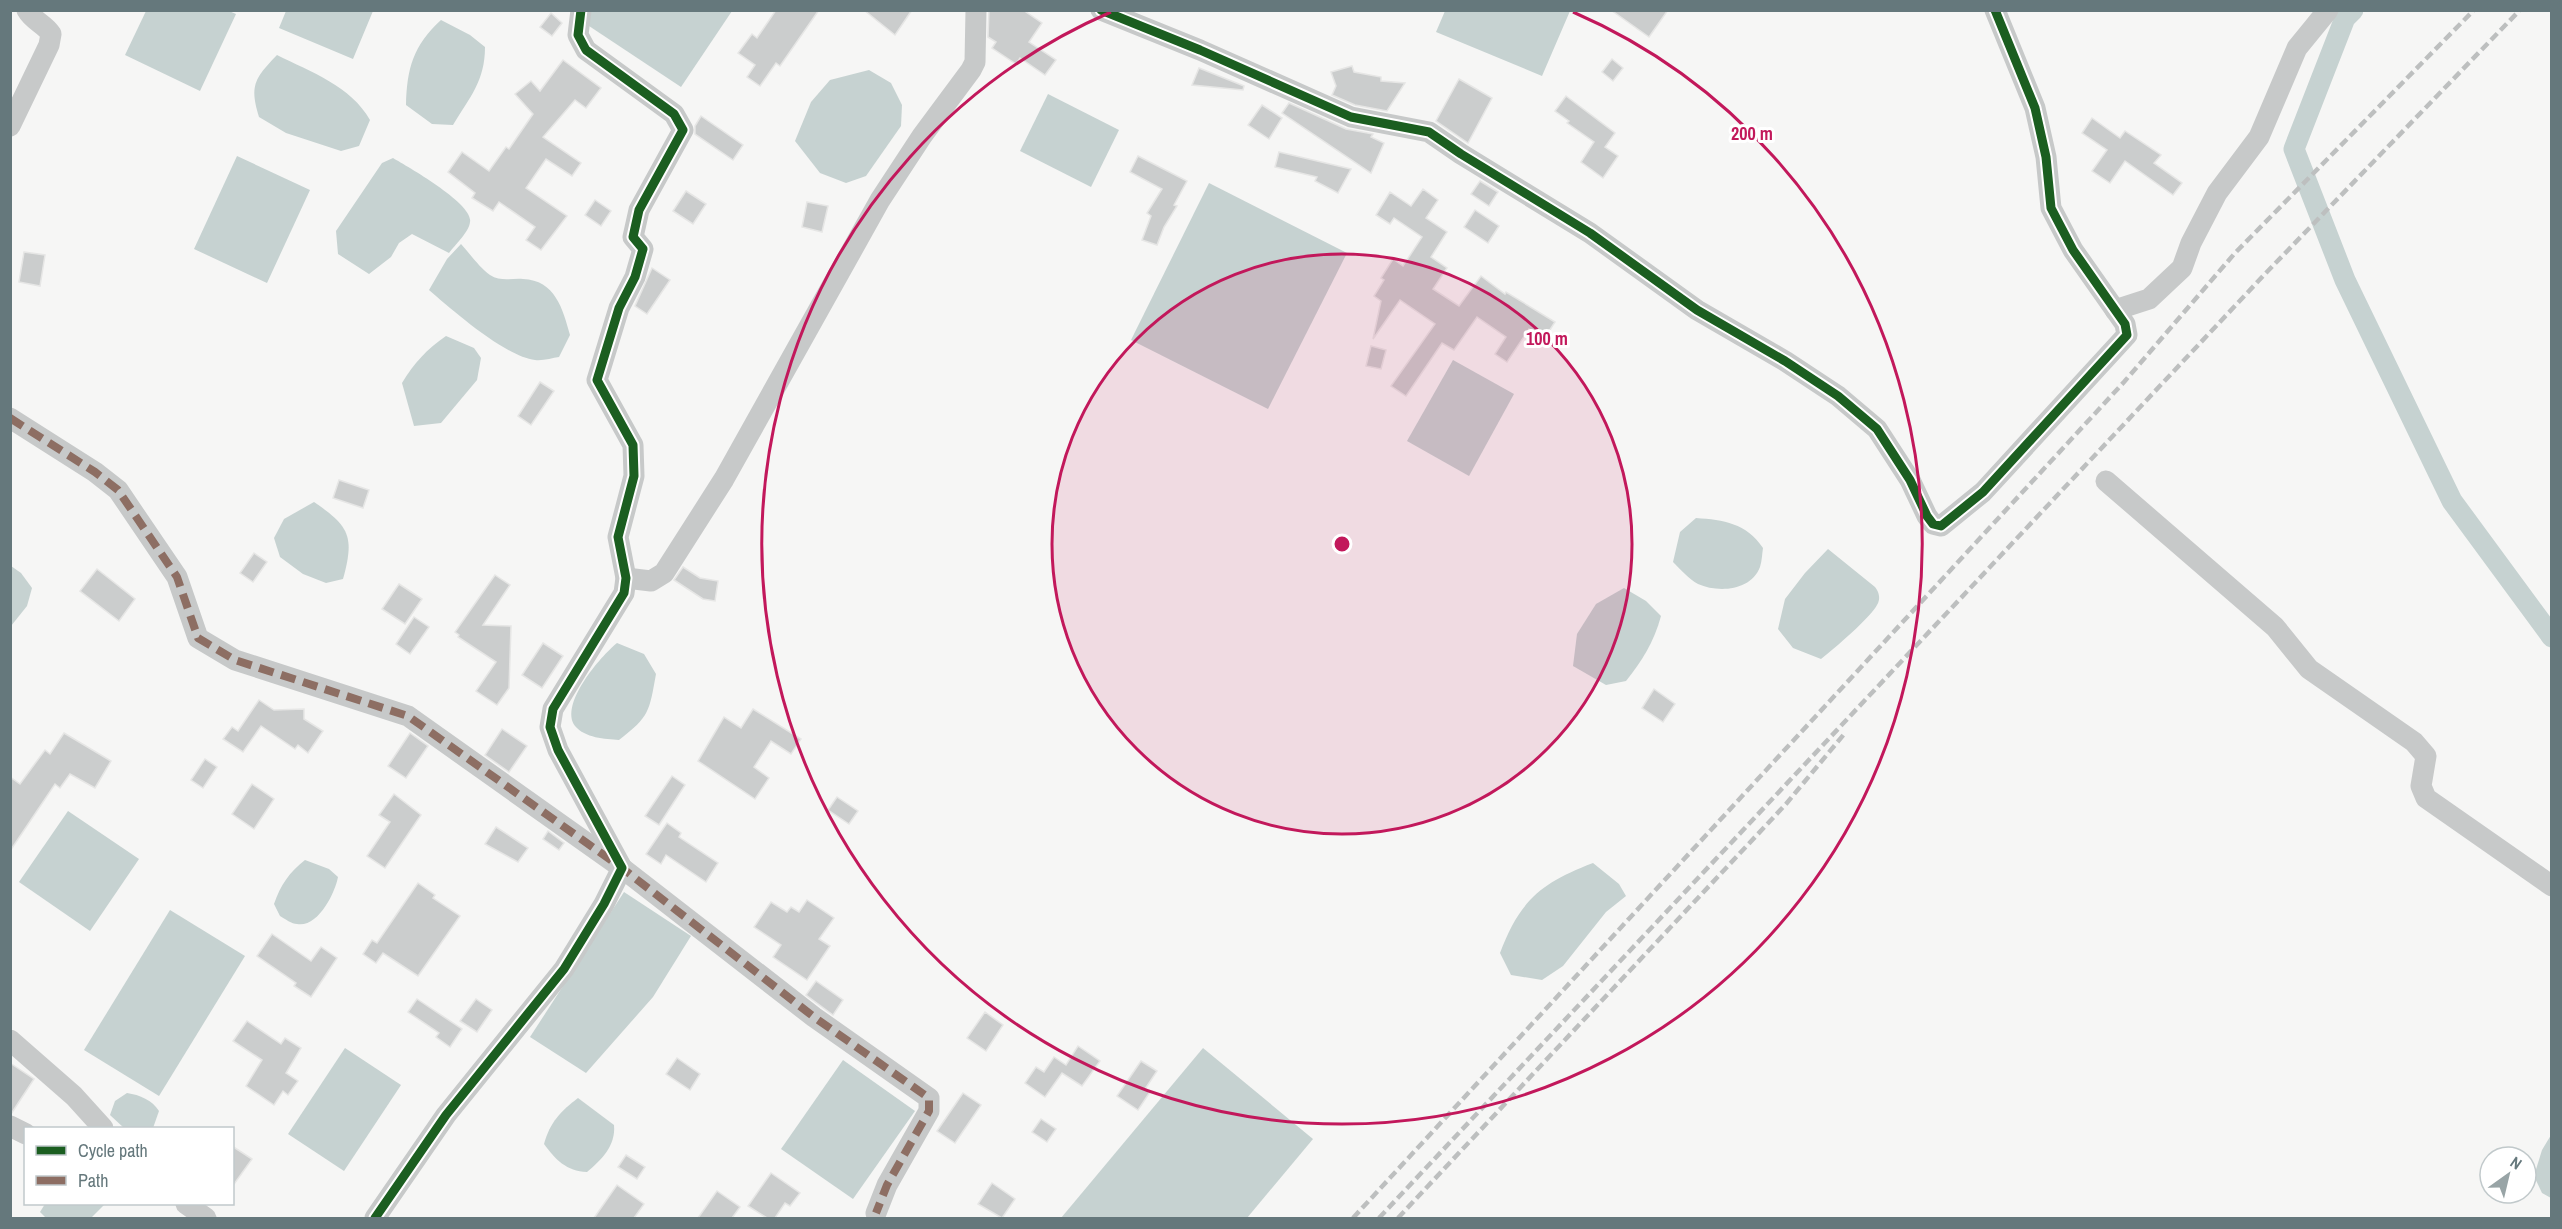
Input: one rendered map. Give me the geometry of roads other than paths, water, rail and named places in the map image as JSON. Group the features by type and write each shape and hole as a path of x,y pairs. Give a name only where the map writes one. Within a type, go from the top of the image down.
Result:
{"street":[{"path":"10,126 49,45 51,34 46,26 30,16 27,10"},
{"path":"580,10 578,35 586,50 674,114 683,130 639,210 633,237 643,249 620,308 597,380 633,445 634,476 618,537 626,578 624,593 553,709 550,728 558,750 622,868"},
{"path":"626,578 651,581 664,573 724,479 880,200 922,136 972,70 975,62 976,10"},
{"path":"1101,10 1200,50 1351,117 1430,132 1461,154 1590,233 1697,310 1785,361 1838,396 1876,429 1910,480 1927,516 1933,524 1941,526 1983,492 2127,335 2125,324 2073,250 2051,208 2046,157 2035,108 1995,10"},
{"path":"2115,310 2150,299 2182,268 2191,243 2217,193 2259,137 2296,48 2328,10"},
{"path":"10,418 95,472 118,490 177,577 198,638 235,660 408,716 622,868 814,1017 928,1098 929,1111 888,1185 874,1217"},
{"path":"2106,481 2275,627 2309,669 2415,741 2426,756 2421,786 2426,798 2552,886"},
{"path":"375,1218 446,1115 564,969 604,904 622,868"},
{"path":"10,1040 74,1096 102,1127"},
{"path":"10,1126 24,1133"},
{"path":"189,1205 206,1218"}],"waterway":[{"path":"2353,10 2345,18 2294,149 2345,280 2452,501 2552,637"}],"railway":[{"path":"1353,1218 2124,382 2235,253 2474,10"},
{"path":"1379,1218 2264,275 2520,10"},
{"path":"1398,1218 1786,804 1845,733"}]}
